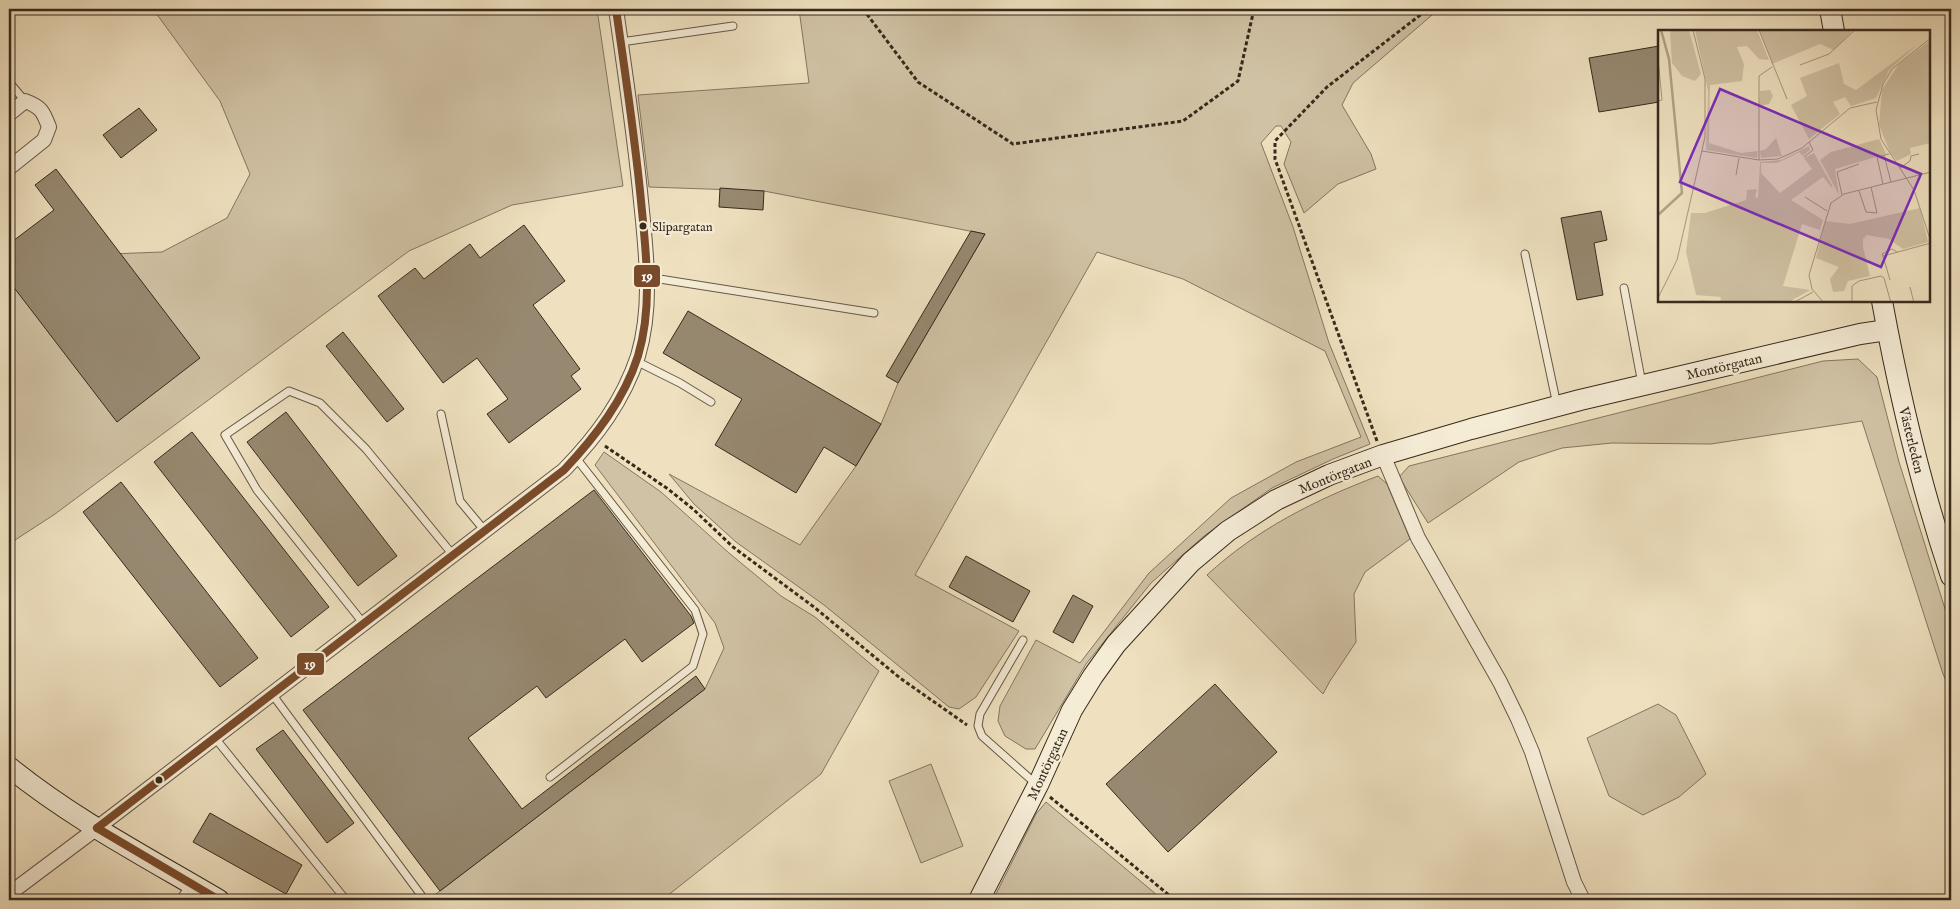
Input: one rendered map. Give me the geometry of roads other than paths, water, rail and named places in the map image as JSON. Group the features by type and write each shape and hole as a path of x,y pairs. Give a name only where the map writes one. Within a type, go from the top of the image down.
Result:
{"street":[{"path":"9,894 98,828 564,470 594,438 622,395 636,361 646,313 647,255 638,168 616,9"},
{"path":"1830,9 1834,30"},
{"path":"9,114 25,101 37,106 44,114 49,127 44,140 9,168"},
{"name":"Västerleden","path":"1882,302 1917,461 1951,576"},
{"name":"Montörgatan","path":"979,900 1038,786 1072,710 1116,644 1191,562 1228,531 1276,500 1329,475 1382,455 1470,429 1642,385 1860,334 1887,330"},
{"path":"1382,455 1418,538 1500,682 1518,719 1532,752 1574,882 1583,900"},
{"path":"9,767 28,783 98,828 219,900"}],"lane":[{"path":"621,42 733,26"},
{"path":"9,82 25,101"},
{"path":"1525,254 1558,406"},
{"path":"647,277 874,313"},
{"path":"1624,288 1642,385"},
{"path":"636,361 680,383 711,402"},
{"path":"364,624 257,490 225,435 289,391 320,403 366,449 453,556"},
{"path":"442,414 460,501 485,531"},
{"path":"550,777 693,666 703,634 695,610 576,458"},
{"path":"1023,640 980,714 978,726 982,736 1038,786"},
{"path":"272,694 421,895 414,900"},
{"path":"215,738 346,900"},
{"path":"180,900 190,883"}],"place":[{"name":"Slipargatan","path":"643,226"}]}
